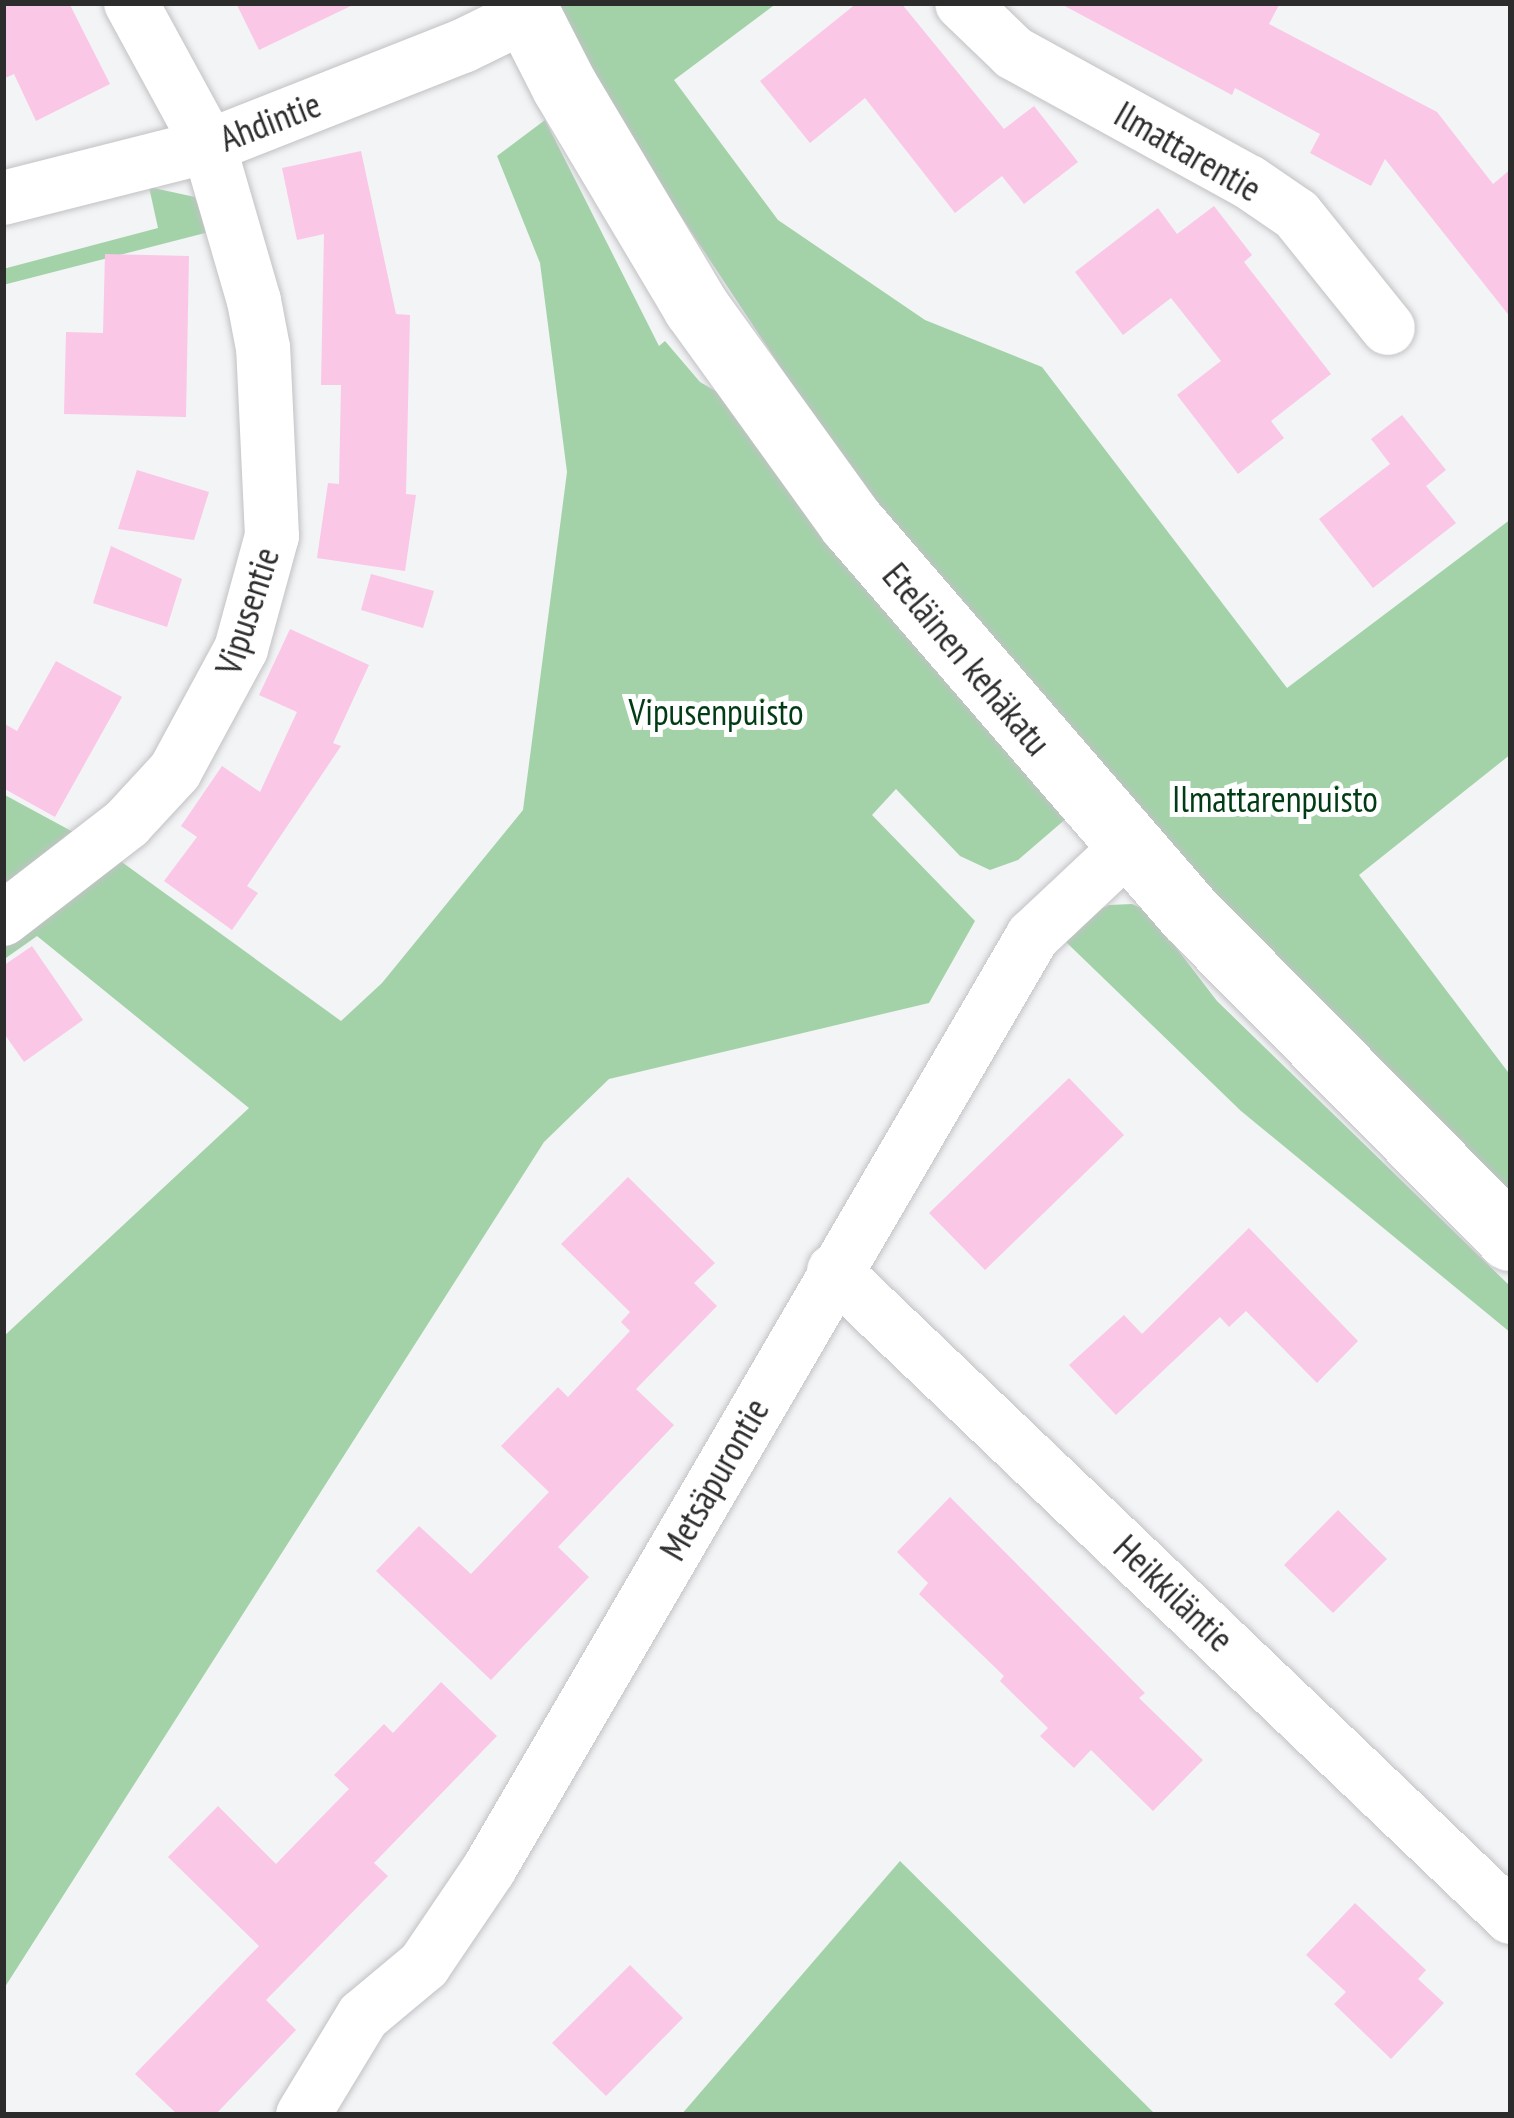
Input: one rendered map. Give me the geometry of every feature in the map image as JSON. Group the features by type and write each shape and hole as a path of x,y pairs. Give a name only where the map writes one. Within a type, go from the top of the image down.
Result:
{"street":[{"name":"Vipusentie","path":"3,919 127,823 175,771 241,650 272,536 263,348 209,146 131,3"},
{"name":"Ilmattarentie","path":"962,3 1014,53 1249,182 1297,215 1388,328"},
{"name":"Ahdintie","path":"3,198 209,146 463,46 525,9"},
{"name":"Eteläinen kehäkatu","path":"525,9 695,307 825,487 1129,846 1511,1238"},
{"name":"Metsäpurontie","path":"303,2115 363,2017 424,1964 489,1869 1033,936 1129,846"},
{"name":"Heikkiläntie","path":"834,1271 1511,1917"}],"green space":[{"name":"Ilmattarenpuisto","path":"556,3 777,3 674,80 778,220 925,320 1042,367 1287,688 1511,519 1511,754 1359,875 1511,1076 1511,1211 1250,938 846,466 643,159"},
{"name":"Vipusenpuisto","path":"545,120 659,346 665,341 700,382 719,393 1068,817 1018,860 990,870 960,856 896,789 872,815 975,921 929,1003 609,1079 544,1142 3,1990 3,1337 249,1108 37,936 3,960 3,944 119,860 341,1021 382,983 523,810 567,472 540,263 497,156"},
{"path":"149,187 195,197 209,232 3,285 3,269 158,228"},
{"path":"3,794 75,833 3,885"},
{"path":"1132,904 1148,911 1217,1001 1511,1287 1511,1333 1241,1111 1066,942 1092,913 1109,905"},
{"path":"900,1861 1156,2115 681,2115"}],"building":[{"path":"3,3 69,3 110,84 36,121 14,74 3,79"},
{"path":"236,3 357,3 259,50"},
{"path":"857,3 901,3 1004,129 1034,106 1078,162 1024,204 1002,176 955,213 865,98 810,143 760,81"},
{"path":"1059,3 1280,3 1269,24 1437,112 1493,184 1511,169 1511,318 1385,159 1371,186 1310,153 1320,134 1235,88 1232,95"},
{"path":"361,151 396,314 410,315 406,494 416,495 405,571 317,558 328,483 339,484 341,385 321,385 324,234 297,240 282,168"},
{"path":"1214,206 1252,255 1244,262 1331,374 1271,421 1284,438 1238,474 1177,395 1221,361 1171,298 1123,335 1075,272 1158,208 1177,234"},
{"path":"105,254 189,256 186,417 64,414 66,332 103,333"},
{"path":"1402,415 1446,470 1426,486 1456,523 1373,588 1319,519 1390,464 1371,439"},
{"path":"137,470 209,492 194,540 118,529"},
{"path":"111,546 182,579 167,627 93,603"},
{"path":"371,574 434,591 423,628 361,610"},
{"path":"290,629 369,665 333,743 341,746 247,886 258,893 232,930 164,881 197,837 181,826 222,766 260,792 297,712 259,695"},
{"path":"56,661 122,697 55,817 3,788 3,723 17,731"},
{"path":"32,946 83,1020 24,1062 3,1032 3,966"},
{"path":"1069,1078 1124,1135 985,1270 929,1213"},
{"path":"628,1177 715,1263 694,1283 717,1306 636,1389 674,1425 558,1547 589,1577 491,1680 376,1571 419,1526 471,1574 549,1492 501,1446 558,1387 568,1397 630,1331 621,1322 630,1312 561,1244"},
{"path":"1249,1228 1358,1341 1317,1383 1246,1311 1229,1327 1220,1317 1116,1415 1069,1365 1124,1315 1142,1334"},
{"path":"950,1497 1145,1693 1139,1698 1203,1760 1153,1811 1091,1750 1074,1768 1040,1736 1048,1728 1000,1681 1004,1676 919,1594 928,1583 897,1552"},
{"path":"1338,1510 1387,1559 1333,1613 1284,1565"},
{"path":"441,1682 497,1736 374,1863 388,1876 266,2000 296,2030 215,2115 178,2115 135,2074 259,1946 168,1857 218,1806 276,1864 349,1789 334,1775 384,1724 393,1733"},
{"path":"1355,1903 1426,1970 1418,1979 1444,2003 1391,2059 1334,2004 1346,1992 1306,1955"},
{"path":"630,1965 683,2018 606,2096 552,2043"}]}
